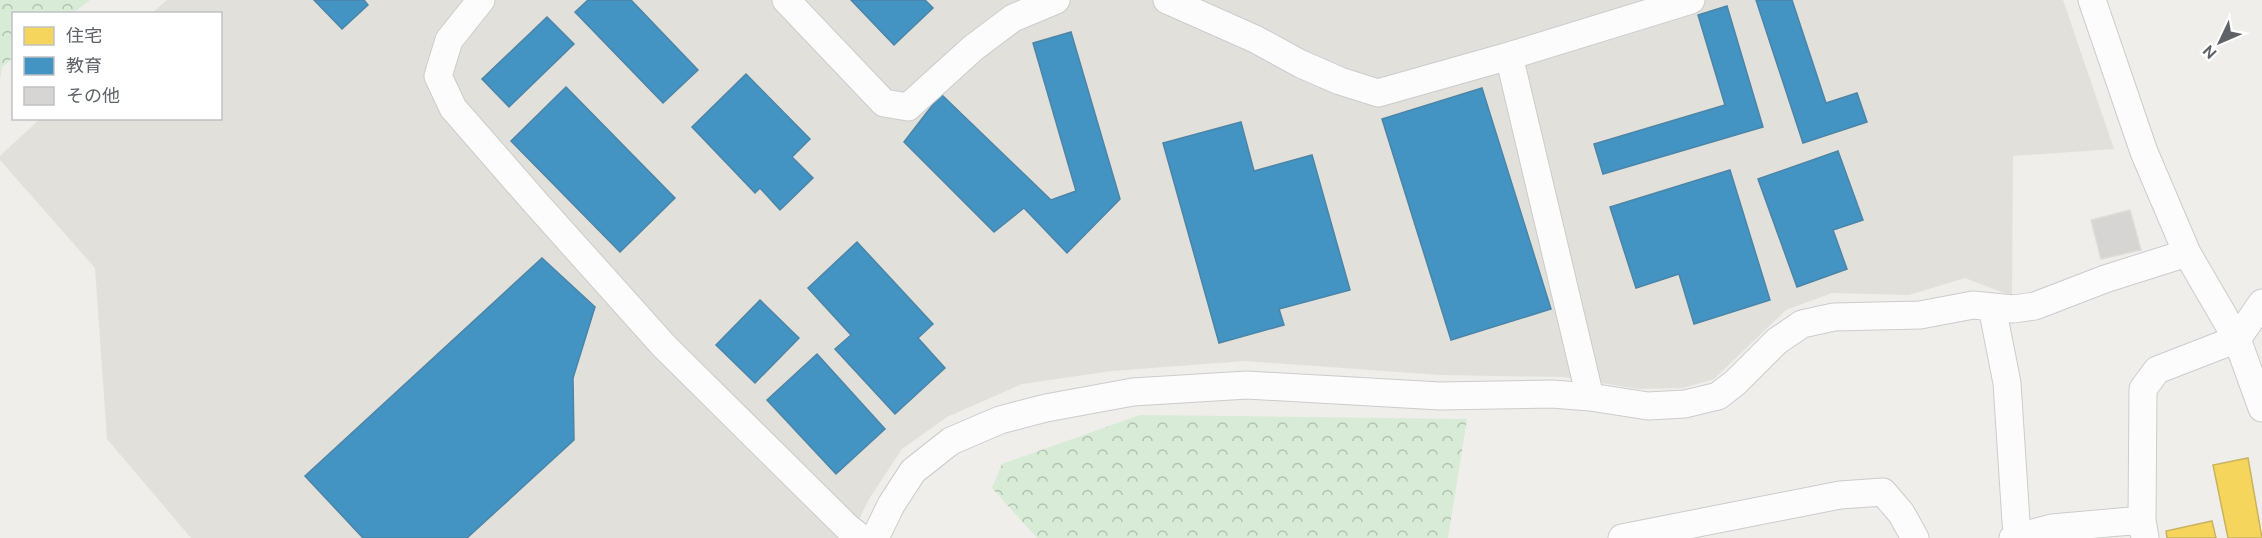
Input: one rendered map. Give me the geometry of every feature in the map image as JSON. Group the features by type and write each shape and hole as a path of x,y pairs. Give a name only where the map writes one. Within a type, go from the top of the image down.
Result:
{"street":[{"path":"481,0 449,40 438,76 453,108 664,345 847,527 861,538"},
{"path":"786,0 884,103 908,107 973,48 1014,18 1056,0"},
{"path":"1167,0 1255,39 1340,81 1378,93 1509,56 1691,0"},
{"path":"2094,0 2144,152 2187,253 2237,339 2262,408"},
{"path":"1509,56 1590,396"},
{"path":"875,538 891,505 913,471 951,441 1000,420 1046,408 1133,392 1247,386 1440,396 1552,394 1590,396 1648,406 1685,404 1718,396 1736,382 1777,341 1802,324 1834,316 1920,315 1973,305 2013,309 2035,306 2105,279 2187,253"},
{"path":"1992,307 2007,383 2015,538 2052,528 2144,529 2143,389 2157,370 2237,339 2262,303"},
{"path":"1622,538 1840,495 1883,492 1901,513 1915,538"}],"shaded area":[{"path":"167,0 2063,0 2114,149 2013,156 2012,296 1965,278 1909,295 1832,293 1786,310 1714,379 1683,388 1639,389 1563,377 1440,375 1245,361 1112,371 1022,384 947,417 902,449 869,499 850,538 191,538 107,439 95,268 0,160 0,156 39,120 222,120 222,12 153,12"}],"green space":[{"path":"0,0 90,0 74,12 12,12 12,59 2,67 0,79"},
{"path":"1140,415 1467,419 1448,538 1037,538 992,488 1002,464"}],"building: 住宅":[{"path":"2248,458 2262,538 2228,538 2213,465"},
{"path":"2212,521 2216,538 2167,538 2166,531"}],"building: 教育":[{"path":"314,0 364,0 368,5 342,29"},
{"path":"588,0 631,0 698,70 663,103 575,12"},
{"path":"851,0 925,0 933,8 894,45"},
{"path":"1756,0 1792,0 1826,103 1857,93 1867,122 1803,143"},
{"path":"1727,6 1763,127 1603,174 1594,144 1725,105 1698,15"},
{"path":"547,17 574,44 509,107 482,79"},
{"path":"1071,32 1120,199 1067,253 1024,208 994,232 904,142 941,94 1051,200 1076,191 1033,43"},
{"path":"746,74 810,139 792,157 813,178 780,210 760,188 755,193 692,127"},
{"path":"566,87 675,198 620,252 511,141"},
{"path":"1482,88 1551,309 1451,340 1382,119"},
{"path":"1241,122 1254,171 1312,155 1350,290 1279,309 1284,325 1219,343 1163,143"},
{"path":"1838,151 1863,220 1833,230 1847,269 1797,287 1758,179"},
{"path":"1730,170 1770,300 1694,324 1679,274 1636,288 1610,207"},
{"path":"857,242 933,324 918,338 945,368 895,414 835,349 851,335 808,288"},
{"path":"542,258 595,307 573,378 574,440 467,538 363,538 305,476"},
{"path":"760,300 799,338 755,383 716,345"},
{"path":"817,354 885,429 836,474 767,400"}],"building: その他":[{"path":"2130,210 2141,250 2101,259 2091,220"}]}
